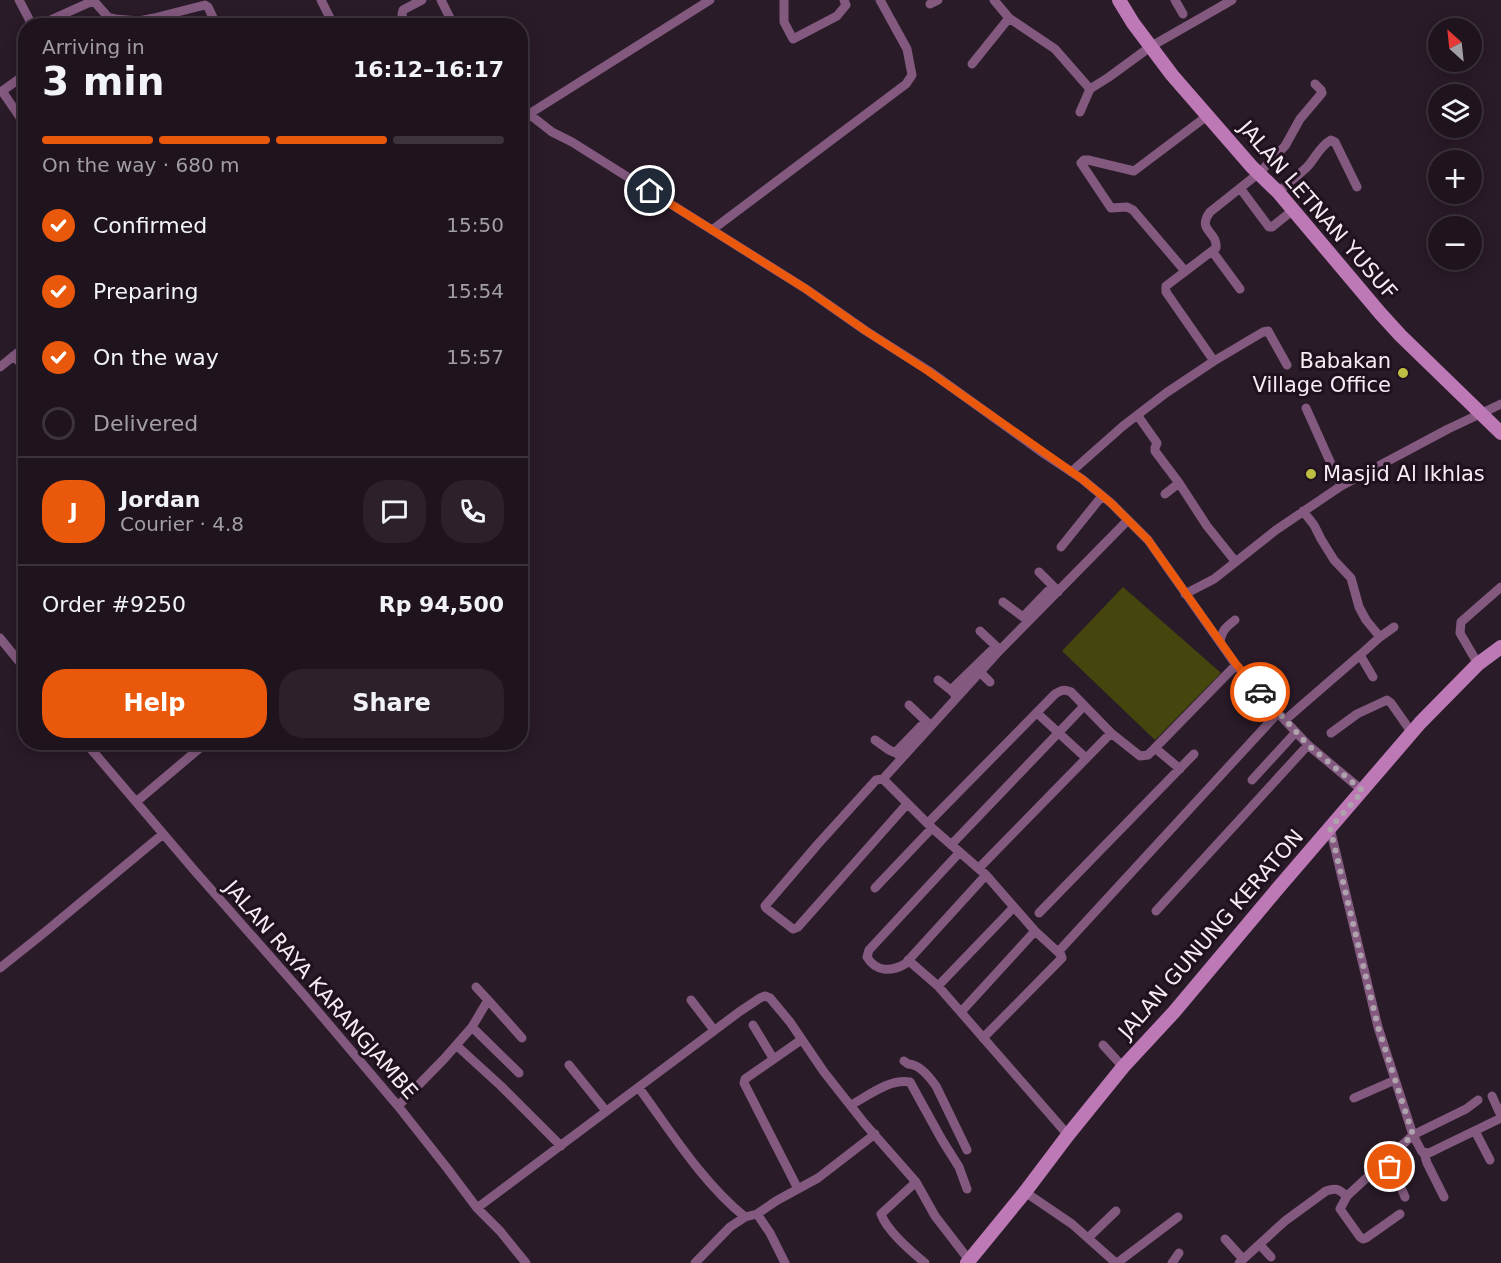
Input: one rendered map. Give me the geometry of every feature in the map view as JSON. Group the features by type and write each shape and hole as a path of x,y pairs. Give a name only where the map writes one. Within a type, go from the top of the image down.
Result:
{"street":[{"path":"19,0 28,18"},
{"path":"321,0 330,18"},
{"path":"403,18 403,10 422,0"},
{"path":"441,0 450,18"},
{"path":"710,0 529,114 552,132 573,142 806,289 928,371 1102,496 1148,540 1236,664 1281,717 1308,745 1363,791"},
{"path":"784,0 784,22 793,39 837,16 846,5 844,0"},
{"path":"712,230 906,84 912,75 908,49 880,0"},
{"path":"994,0 1009,18 1055,49 1090,89"},
{"name":"JALAN LETNAN YUSUF","path":"1119,0 1150,47 1207,116 1278,192 1400,335 1501,434"},
{"path":"1175,0 1183,14"},
{"path":"1080,112 1090,89 1150,47 1232,0"},
{"path":"55,18 93,1 112,18"},
{"path":"154,18 205,5 213,18"},
{"path":"972,64 1009,18"},
{"path":"18,80 1,92 18,115"},
{"path":"1214,361 1166,292 1166,286 1216,248 1206,228 1206,219 1259,173 1285,146 1300,119 1321,95 1321,90 1315,84"},
{"path":"1185,271 1133,210 1127,207 1111,208 1081,163 1088,160 1133,172 1207,116"},
{"path":"1278,192 1308,166 1326,142 1331,140 1335,142 1357,187"},
{"path":"1240,188 1269,227 1293,210"},
{"path":"1212,251 1240,289"},
{"path":"1071,472 1099,446 1166,393 1263,332 1268,331 1287,365"},
{"path":"0,367 18,352"},
{"path":"13,356 18,361"},
{"path":"1185,594 1214,579 1303,511 1341,486 1501,404"},
{"path":"1306,408 1341,486"},
{"path":"1138,416 1157,443 1155,452 1179,483 1207,526 1235,561"},
{"path":"1165,494 1179,483"},
{"path":"1061,547 1102,496"},
{"path":"1303,511 1335,560 1351,578 1359,607 1380,637"},
{"path":"954,694 980,672 1026,619 1128,520"},
{"path":"1039,572 1056,589"},
{"path":"1478,664 1460,633 1461,622 1501,587"},
{"path":"1003,602 1026,619"},
{"path":"1220,642 1224,628 1235,620"},
{"path":"1058,952 1134,868 1281,717 1394,627"},
{"path":"980,631 999,649"},
{"path":"0,638 18,660"},
{"name":"JALAN GUNUNG KERATON","path":"968,1262 1123,1067 1181,1004 1412,733 1478,664 1501,647"},
{"path":"907,804 798,927 793,929 766,908 765,906 818,844 876,780 883,779 899,755 987,654 999,649"},
{"path":"1360,655 1373,677"},
{"path":"875,888 930,825 1061,690 1071,692 1111,733 1140,756 1148,755 1236,664"},
{"path":"980,672 990,682"},
{"path":"938,680 954,694"},
{"path":"1330,733 1357,714 1390,700 1412,733"},
{"path":"909,705 928,723"},
{"path":"951,845 1084,706"},
{"path":"1037,713 1086,758"},
{"path":"1252,780 1296,732"},
{"path":"960,852 867,954 873,965 886,970 902,966 982,872 1111,733"},
{"path":"875,740 899,755"},
{"path":"1156,912 1308,745"},
{"path":"1155,748 1180,769"},
{"name":"JALAN RAYA KARANGJAMBE","path":"92,750 297,986 398,1106 477,1208 500,1231 526,1263"},
{"path":"136,802 198,750"},
{"path":"1039,914 1194,754"},
{"path":"883,779 982,872 1035,931 1062,955 1062,958 983,1038"},
{"path":"1330,828 1378,1027 1413,1135 1444,1197"},
{"path":"0,968 163,834"},
{"path":"938,987 1014,907"},
{"path":"961,1012 1035,931"},
{"path":"908,960 961,1012 1068,1135"},
{"path":"476,987 522,1038"},
{"path":"477,1208 714,1030 765,996 770,998 779,1009 851,1105 916,1182 935,1216 968,1262"},
{"path":"398,1106 472,1027 488,1000"},
{"path":"691,1000 714,1030"},
{"path":"753,1025 773,1058"},
{"path":"472,1027 519,1073"},
{"path":"798,1190 744,1083 745,1079 801,1040"},
{"path":"456,1045 561,1146"},
{"path":"1102,1045 1123,1067"},
{"path":"904,1061 913,1064 936,1086 967,1150"},
{"path":"569,1065 606,1111"},
{"path":"851,1105 896,1082 910,1082 923,1072"},
{"path":"1353,1098 1395,1080"},
{"path":"910,1082 959,1167 967,1189"},
{"path":"639,1088 713,1187 745,1217"},
{"path":"1424,1153 1429,1153 1501,1117 1492,1096"},
{"path":"1400,1214 1363,1239 1340,1209 1347,1196 1413,1135 1466,1109 1478,1100"},
{"path":"1475,1131 1490,1160"},
{"path":"695,1263 730,1227 818,1178 875,1134"},
{"path":"1384,1161 1397,1178 1405,1197"},
{"path":"916,1182 881,1214 883,1220 903,1243 925,1263"},
{"path":"1226,1239 1241,1261 1286,1221 1326,1191 1333,1188 1347,1196"},
{"path":"1025,1192 1072,1224 1117,1263 1178,1217"},
{"path":"1088,1238 1116,1211"},
{"path":"757,1214 770,1233 785,1263"},
{"path":"1260,1245 1271,1257"},
{"path":"1172,1263 1179,1253"}],"shaded area":[{"path":"1123,587 1221,673 1155,740 1062,651"}],"way so far":[{"path":"1260,692 1308,745 1363,791 1330,828 1378,1027 1413,1135 1384,1161 1390,1167"}],"place":[{"name":"Babakan Village Office","path":"1403,373"},
{"name":"Masjid Al Ikhlas","path":"1311,474"}],"route":[{"path":"650,191 806,289 1082,479 1111,503 1148,540 1236,664 1260,692"}]}
